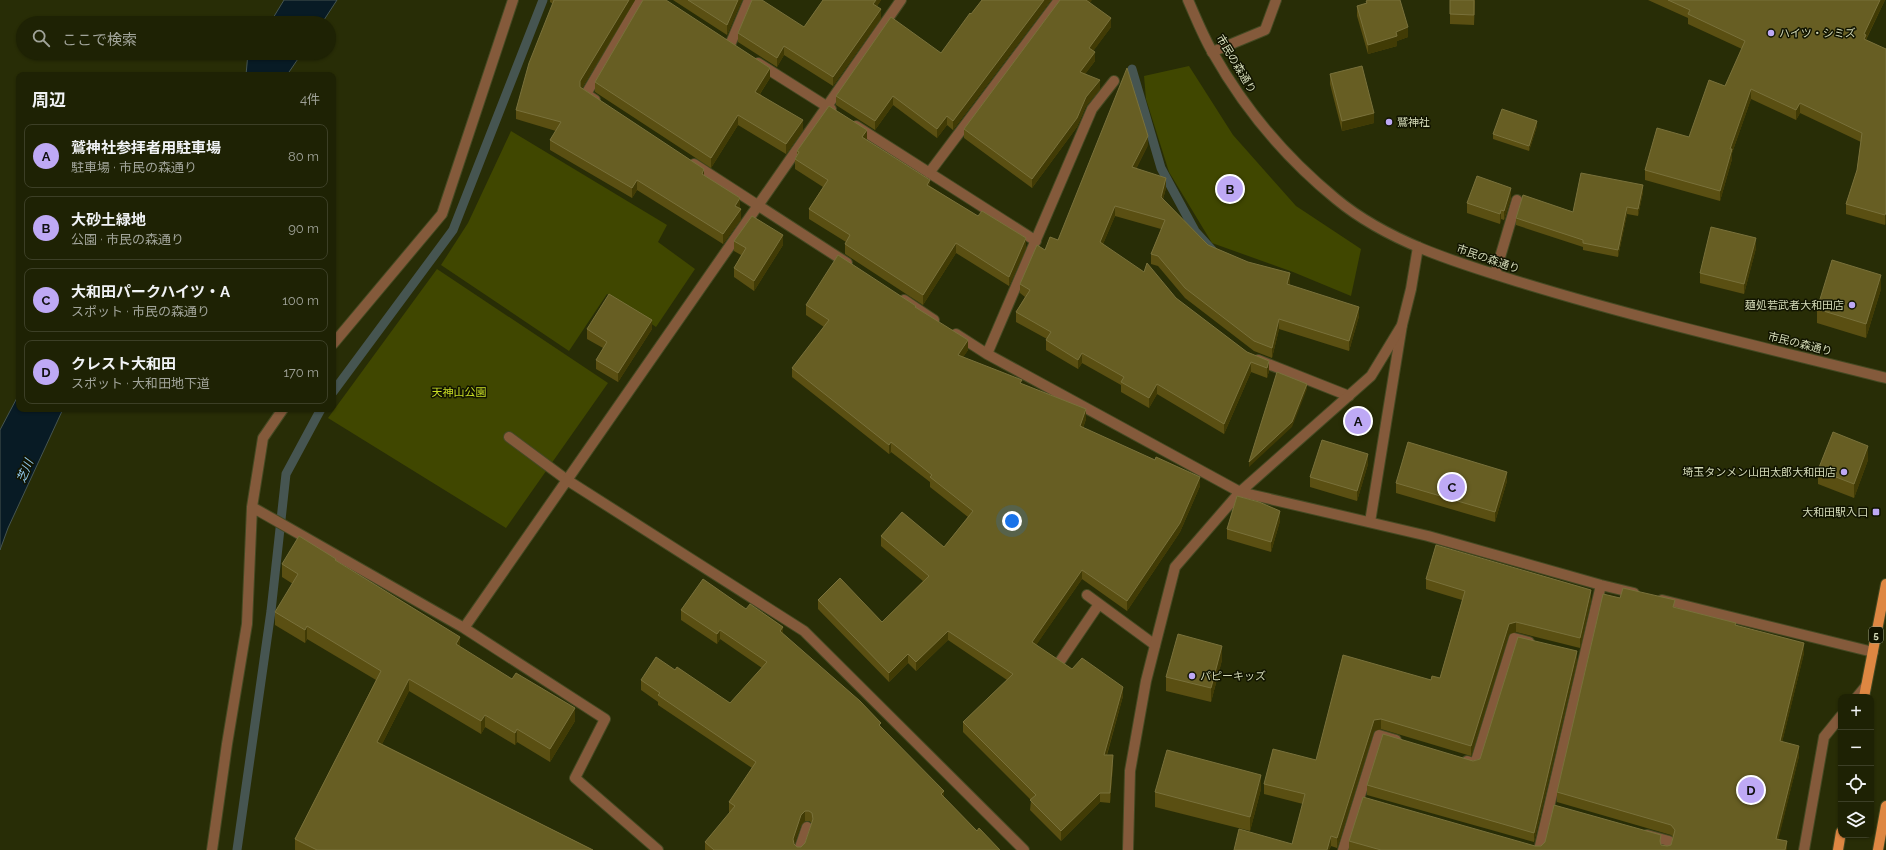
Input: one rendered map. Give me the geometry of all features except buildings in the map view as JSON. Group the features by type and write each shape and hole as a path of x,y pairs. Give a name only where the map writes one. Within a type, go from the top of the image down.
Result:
{"main road":[{"name":"5","path":"1865,694 1886,584"},
{"path":"1878,850 1886,806"},
{"path":"1838,850 1840,838"}],"street":[{"path":"336,340 442,214 513,0"},
{"path":"606,107 586,94 641,0"},
{"path":"730,45 749,0"},
{"path":"464,628 901,0"},
{"path":"930,173 1059,0"},
{"name":"市民の森通り","path":"1188,0 1212,52 1242,100 1275,141 1337,200 1373,224 1418,247 1495,274 1572,298 1886,378"},
{"path":"1212,52 1264,30 1276,0"},
{"path":"750,57 1036,241"},
{"path":"987,354 1092,109 1114,82"},
{"path":"685,158 856,269"},
{"path":"1495,274 1517,200"},
{"path":"1370,522 1402,325 1411,289 1418,247"},
{"path":"895,294 987,354 1240,492 1428,536 1601,585 1873,652"},
{"path":"1128,850 1130,772 1146,681 1175,567 1240,492 1371,376 1402,325"},
{"path":"1251,357 1349,396"},
{"path":"212,850 227,744 247,624 252,507 263,438 281,412"},
{"path":"508,437 567,480 804,631 1024,850"},
{"path":"252,507 464,628 605,719 576,778 658,850"},
{"path":"1536,849 1553,808 1581,655 1601,585"},
{"path":"1087,595 1155,645"},
{"path":"1061,660 1099,604"},
{"path":"1460,759 1475,764 1514,638 1542,645"},
{"path":"1859,694 1866,686"},
{"path":"1804,850 1824,737 1838,720"},
{"path":"1343,850 1363,800 1379,735 1409,744"},
{"path":"799,850 807,827"},
{"path":"1639,832 1669,841 1666,850"}],"green space":[{"path":"1189,66 1233,135 1296,206 1361,249 1351,296 1293,272 1212,243 1169,172 1146,99 1144,76"},
{"path":"511,131 667,225 658,242 695,269 656,327 607,294 569,351 441,265 468,223"},
{"name":"天神山公園","path":"437,269 608,383 506,528 328,418 332,412 336,412 336,407"}],"water":[{"path":"284,0 337,0 327,16 274,16"},
{"path":"247,60 297,60 289,72 246,72"},
{"name":"芝川","path":"16,400 16,412 62,412 8,528 0,550 0,430"}],"waterway":[{"path":"336,388 453,230 543,0"},
{"path":"1132,69 1161,168 1195,231 1214,252"},
{"path":"237,850 271,611 286,474 319,412"}],"place":[{"name":"ハイツ・シミズ","path":"1771,33"},
{"name":"鷲神社","path":"1389,122"},
{"name":"大砂土緑地","path":"1230,189"},
{"name":"麺処若武者大和田店","path":"1852,305"},
{"name":"鷲神社参拝者用駐車場","path":"1358,421"},
{"name":"埼玉タンメン山田太郎大和田店","path":"1844,472"},
{"name":"大和田パークハイツ・A","path":"1452,487"},
{"name":"大和田駅入口","path":"1876,512"},
{"name":"パピーキッズ","path":"1192,676"},
{"name":"クレスト大和田","path":"1751,790"}]}
